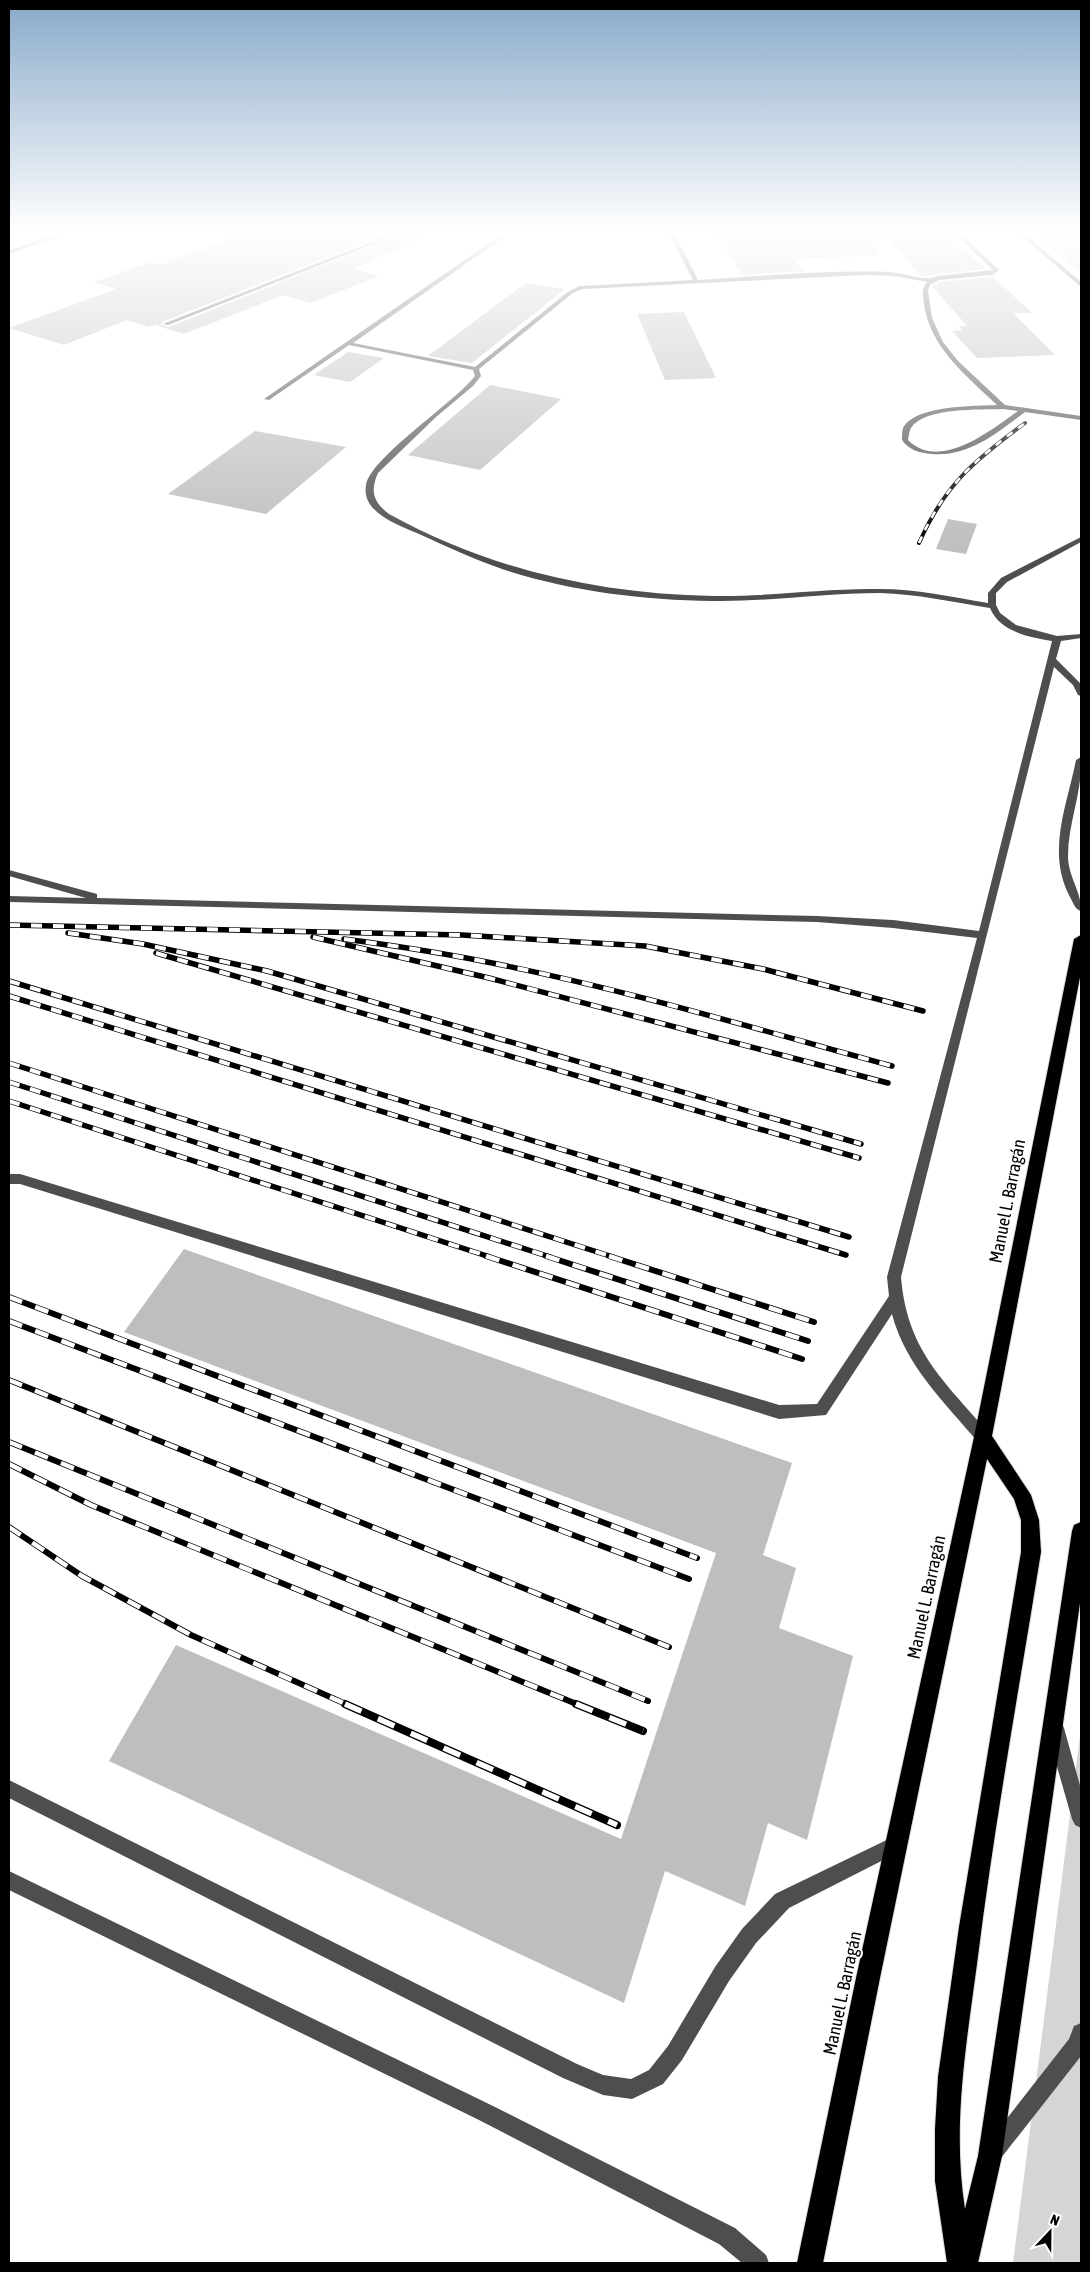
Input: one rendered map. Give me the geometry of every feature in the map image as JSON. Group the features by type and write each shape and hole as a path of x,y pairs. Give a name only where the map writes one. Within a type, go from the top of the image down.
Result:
{"highway":[{"name":"Manuel L. Barragán","path":"810,2263 983,1437 1081,939"},
{"path":"960,2263 948,2181 947,2129 950,2077 970,1927 1031,1552 1030,1520 1022,1495 983,1437"},
{"path":"965,2263 990,2156 1081,1531"}],"lane":[{"path":"267,399 350,340"},
{"path":"346,343 476,369 512,340"},
{"path":"939,340 976,383 1004,407"},
{"path":"476,369 478,376 471,385 427,422 375,472 368,483 367,493 371,503 383,513 470,554 502,566 554,580 602,588 690,598 735,599 894,591 992,606"},
{"path":"1025,409 973,445 957,452 926,452 913,448 905,440 905,431 918,418 951,410 1004,407 1025,409 1081,418"},
{"path":"1081,539 1004,580 992,593 992,606 998,617 1009,625 1024,631 1057,638 1081,636"},
{"path":"983,1437 918,1359 899,1320 894,1299 894,1277 983,935 1057,638"},
{"path":"1052,660 1078,684 1081,692"},
{"path":"1081,760 1064,848 1064,866 1068,882 1081,908"},
{"path":"9,872 109,900"},
{"path":"9,899 817,919 893,924 983,935"},
{"path":"9,1179 20,1179 779,1412 821,1410 894,1299"},
{"path":"1053,1721 1081,1820"},
{"path":"9,1788 570,2072 603,2085 632,2088 656,2077 670,2059 722,1974 749,1936 782,1901 897,1844"},
{"path":"9,1880 486,2114 709,2227 726,2236 758,2263"},
{"path":"990,2156 1077,2045 1081,2033"}],"shaded area":[{"path":"1081,1728 1081,2263 1013,2263"}],"building":[{"path":"48,340 77,340 64,345"},
{"path":"449,340 501,340 472,363 428,356"},
{"path":"648,340 698,340 716,378 665,380"},
{"path":"960,340 1040,340 1055,355 977,358"},
{"path":"348,352 384,358 350,382 314,375"},
{"path":"490,385 561,399 480,470 408,455"},
{"path":"255,431 346,447 266,514 168,494"},
{"path":"948,519 977,524 966,554 936,549"},
{"path":"184,1249 792,1463 763,1555 796,1568 779,1628 853,1656 807,1840 768,1823 745,1906 665,1871 624,2003 109,1761 176,1645 621,1839 716,1553 124,1332"}],"railway":[{"path":"919,543 929,522 951,489 963,475 991,449 1025,423"},
{"path":"9,925 462,935 645,946 763,969 923,1011"},
{"path":"68,933 143,944 267,971 861,1144"},
{"path":"313,937 489,978 888,1083"},
{"path":"344,939 465,958 586,984 892,1066"},
{"path":"156,953 859,1158"},
{"path":"9,981 849,1237"},
{"path":"9,996 846,1255"},
{"path":"9,1063 613,1257"},
{"path":"9,1082 550,1257"},
{"path":"9,1101 490,1257"},
{"path":"486,1256 802,1359"},
{"path":"546,1256 808,1341"},
{"path":"609,1256 814,1322"},
{"path":"9,1297 697,1558"},
{"path":"9,1321 689,1579"},
{"path":"9,1380 669,1647"},
{"path":"9,1442 648,1701"},
{"path":"9,1464 91,1505 579,1705"},
{"path":"9,1527 82,1576 191,1635 348,1705"},
{"path":"345,1704 617,1825"},
{"path":"576,1704 643,1731"}]}
